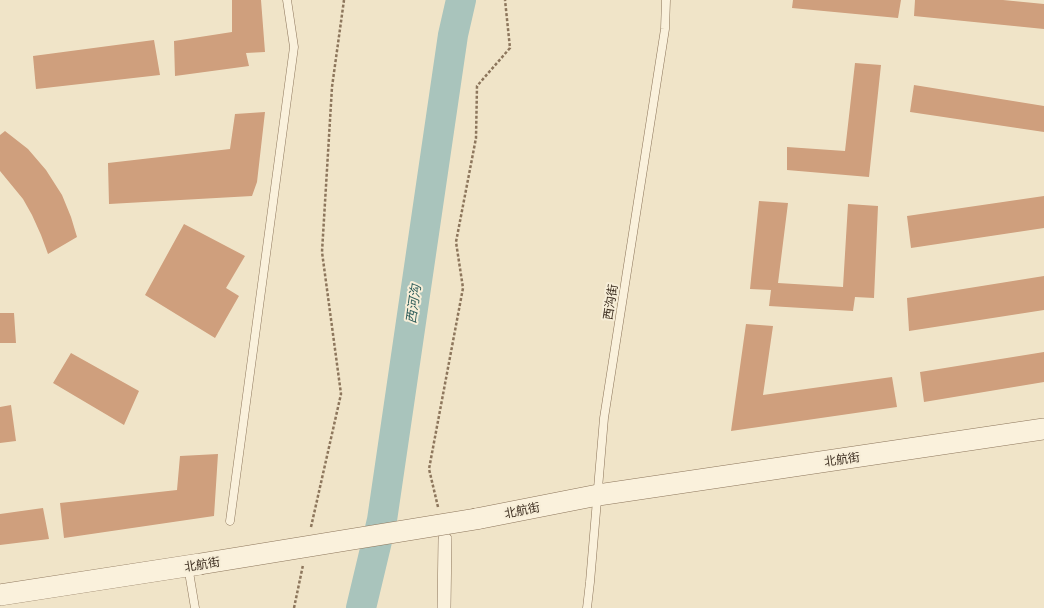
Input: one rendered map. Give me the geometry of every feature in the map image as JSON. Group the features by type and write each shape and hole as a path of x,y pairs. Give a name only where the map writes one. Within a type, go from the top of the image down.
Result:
{"street":[{"name":"北航街","path":"0,595 476,519 598,495 1044,429"},
{"path":"444,608 445,539"}],"lane":[{"path":"230,521 294,47 287,0"},
{"name":"西沟街","path":"587,608 606,411 665,29 666,0"},
{"path":"194,565 195,608"}],"path":[{"path":"310,534 341,394 322,252 332,87 344,0"},
{"path":"438,508 429,469 463,288 456,242 476,138 478,86 510,48 505,0"},
{"path":"294,608 304,563"}],"building":[{"path":"232,0 261,0 265,52 246,53 249,66 175,76 174,41 232,32"},
{"path":"793,0 901,0 898,18 792,8"},
{"path":"915,0 1003,0 1044,4 1044,29 914,16"},
{"path":"154,40 160,75 36,89 33,56"},
{"path":"855,63 881,65 869,177 787,170 787,147 845,151"},
{"path":"914,85 1044,106 1044,132 910,112"},
{"path":"265,112 257,182 252,196 109,204 108,163 230,149 235,114"},
{"path":"5,131 28,149 46,170 62,195 71,217 77,237 48,254 32,215 23,199 0,171 0,135"},
{"path":"1044,196 1044,228 911,248 907,216"},
{"path":"759,201 788,203 778,283 843,287 848,204 878,206 874,298 855,297 853,311 769,306 771,290 750,289"},
{"path":"184,224 245,256 226,288 239,296 215,338 145,295"},
{"path":"1044,276 1044,310 909,331 907,298"},
{"path":"0,313 14,313 16,343 0,343"},
{"path":"746,324 773,326 763,395 892,377 897,407 731,431"},
{"path":"1044,352 1044,382 924,402 920,372"},
{"path":"71,353 139,391 124,425 53,383"},
{"path":"11,405 16,441 0,443 0,407"},
{"path":"218,454 214,516 64,538 60,503 177,490 180,456"},
{"path":"43,508 49,539 0,545 0,514"}],"waterway":[{"name":"西河沟","path":"361,608 382,520 453,35 461,0"}]}
